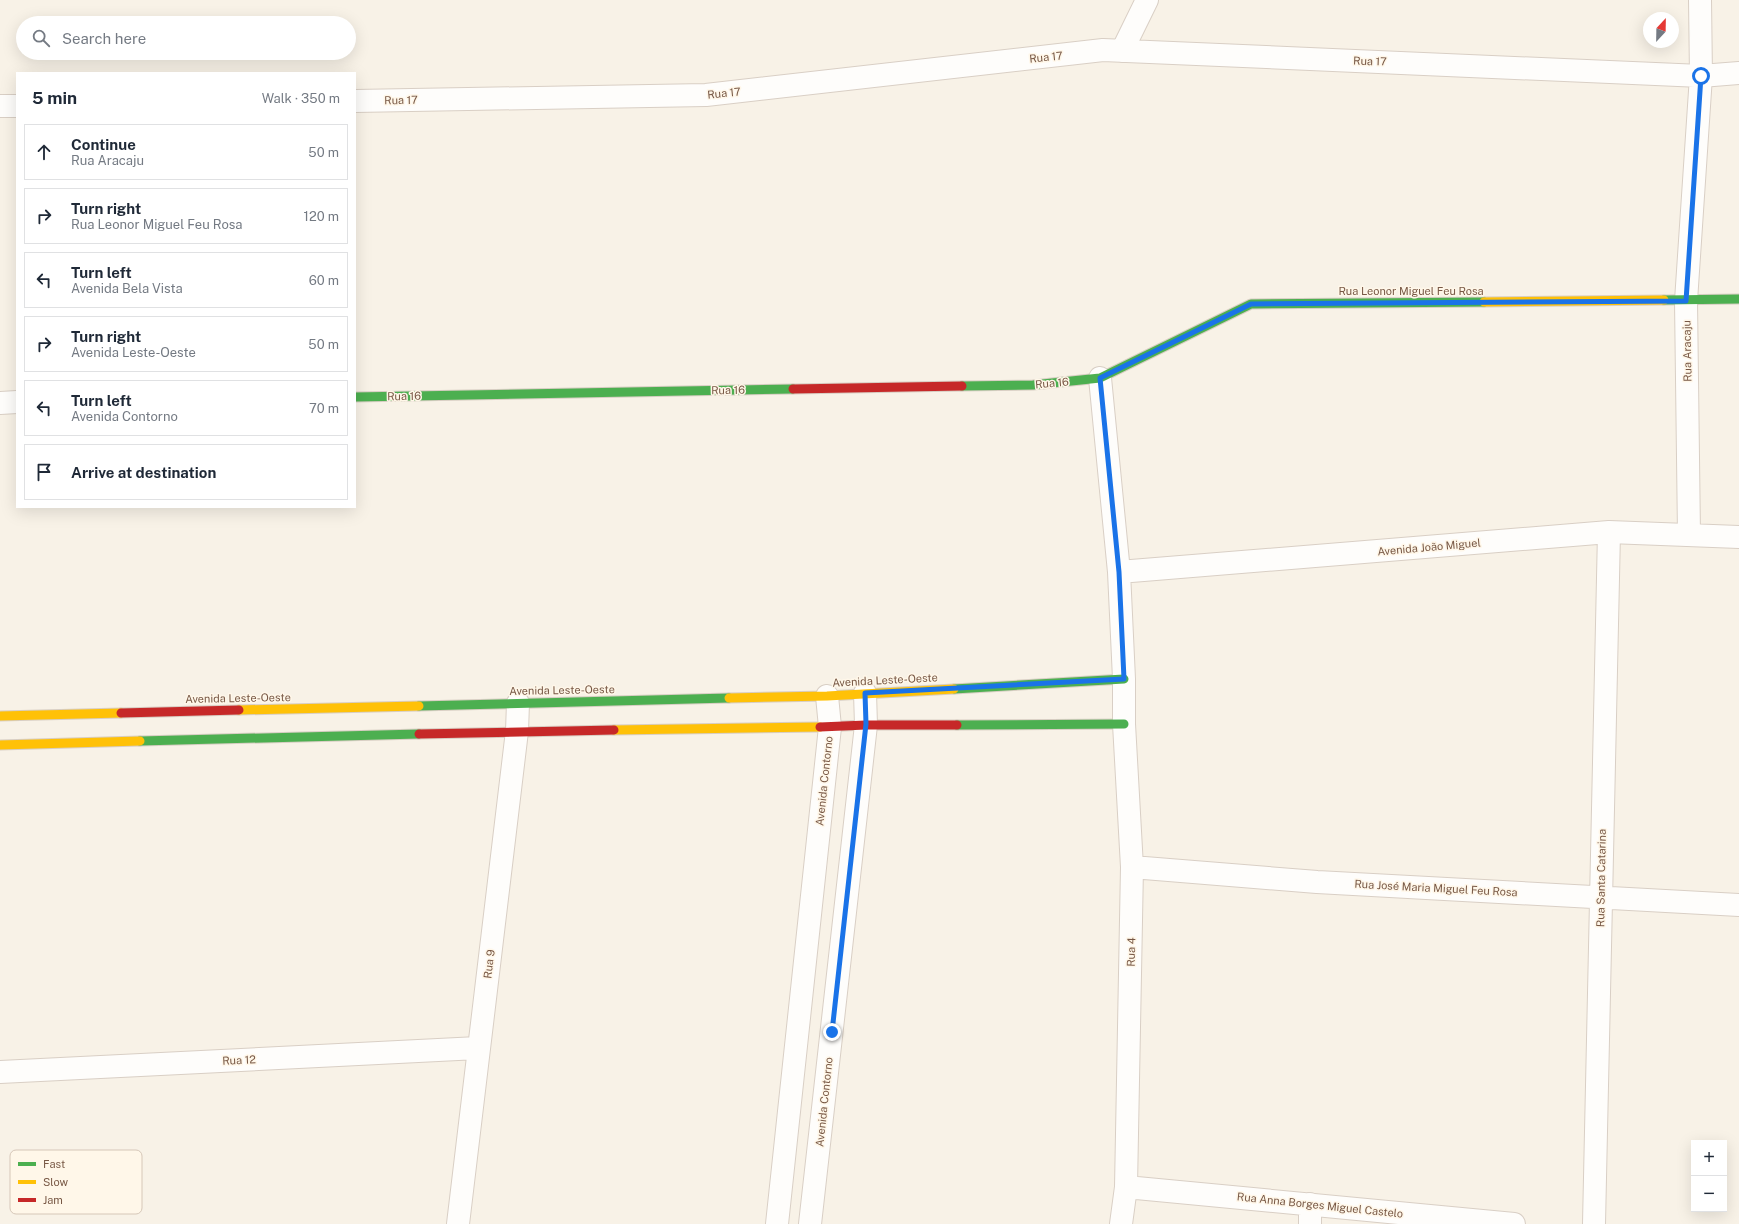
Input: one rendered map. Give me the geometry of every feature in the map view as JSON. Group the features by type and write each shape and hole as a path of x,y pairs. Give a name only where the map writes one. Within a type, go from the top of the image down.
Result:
{"street":[{"path":"1122,51 1147,0"},
{"name":"Rua Aracaju","path":"1689,535 1686,301 1701,76 1700,0"},
{"name":"Rua 17","path":"356,100 706,95 1103,50 1701,76 1739,73"},
{"path":"0,106 16,106"},
{"name":"Rua Leonor Miguel Feu Rosa","path":"1100,378 1251,304 1686,301 1739,299"},
{"name":"Rua 16","path":"356,397 1033,385 1100,378"},
{"name":"Rua 4","path":"1100,378 1119,572 1124,679 1124,724 1132,867 1126,1187 1121,1224"},
{"path":"0,403 16,402"},
{"name":"Avenida João Miguel","path":"1119,572 1609,532 1739,537"},
{"name":"Rua Santa Catarina","path":"1594,1224 1609,532"},
{"name":"Avenida Leste-Oeste","path":"0,716 827,696 1124,679"},
{"name":"Avenida Contorno","path":"810,1224 866,724 865,693"},
{"name":"Avenida Contorno","path":"777,1224 830,727 827,696"},
{"name":"Rua 9","path":"458,1224 517,731 518,703"},
{"path":"0,746 517,731 830,727 866,724 1124,724"},
{"name":"Rua José Maria Miguel Feu Rosa","path":"1132,867 1317,882 1739,905"},
{"name":"Rua 12","path":"0,1072 478,1048"},
{"name":"Rua Anna Borges Miguel Castelo","path":"1126,1187 1310,1214 1514,1224"}],"traffic: fast":[{"path":"1664,300 1739,299"},
{"path":"962,386 1033,385 1100,378 1251,304 1484,302"},
{"path":"356,397 793,389"},
{"path":"954,689 1124,679"},
{"path":"419,706 729,698"},
{"path":"957,725 1124,724"},
{"path":"140,741 419,734"}],"traffic: slow":[{"path":"1484,302 1664,300"},
{"path":"729,698 827,696 954,689"},
{"path":"239,710 419,706"},
{"path":"0,716 121,713"},
{"path":"614,730 820,727"},
{"path":"0,745 140,741"}],"traffic: jam":[{"path":"793,389 962,386"},
{"path":"121,713 239,710"},
{"path":"820,727 866,725 957,725"},
{"path":"419,734 614,730"}],"route":[{"path":"832,1032 866,724 865,693 1124,679 1119,572 1100,378 1251,304 1686,301 1701,76"}]}
